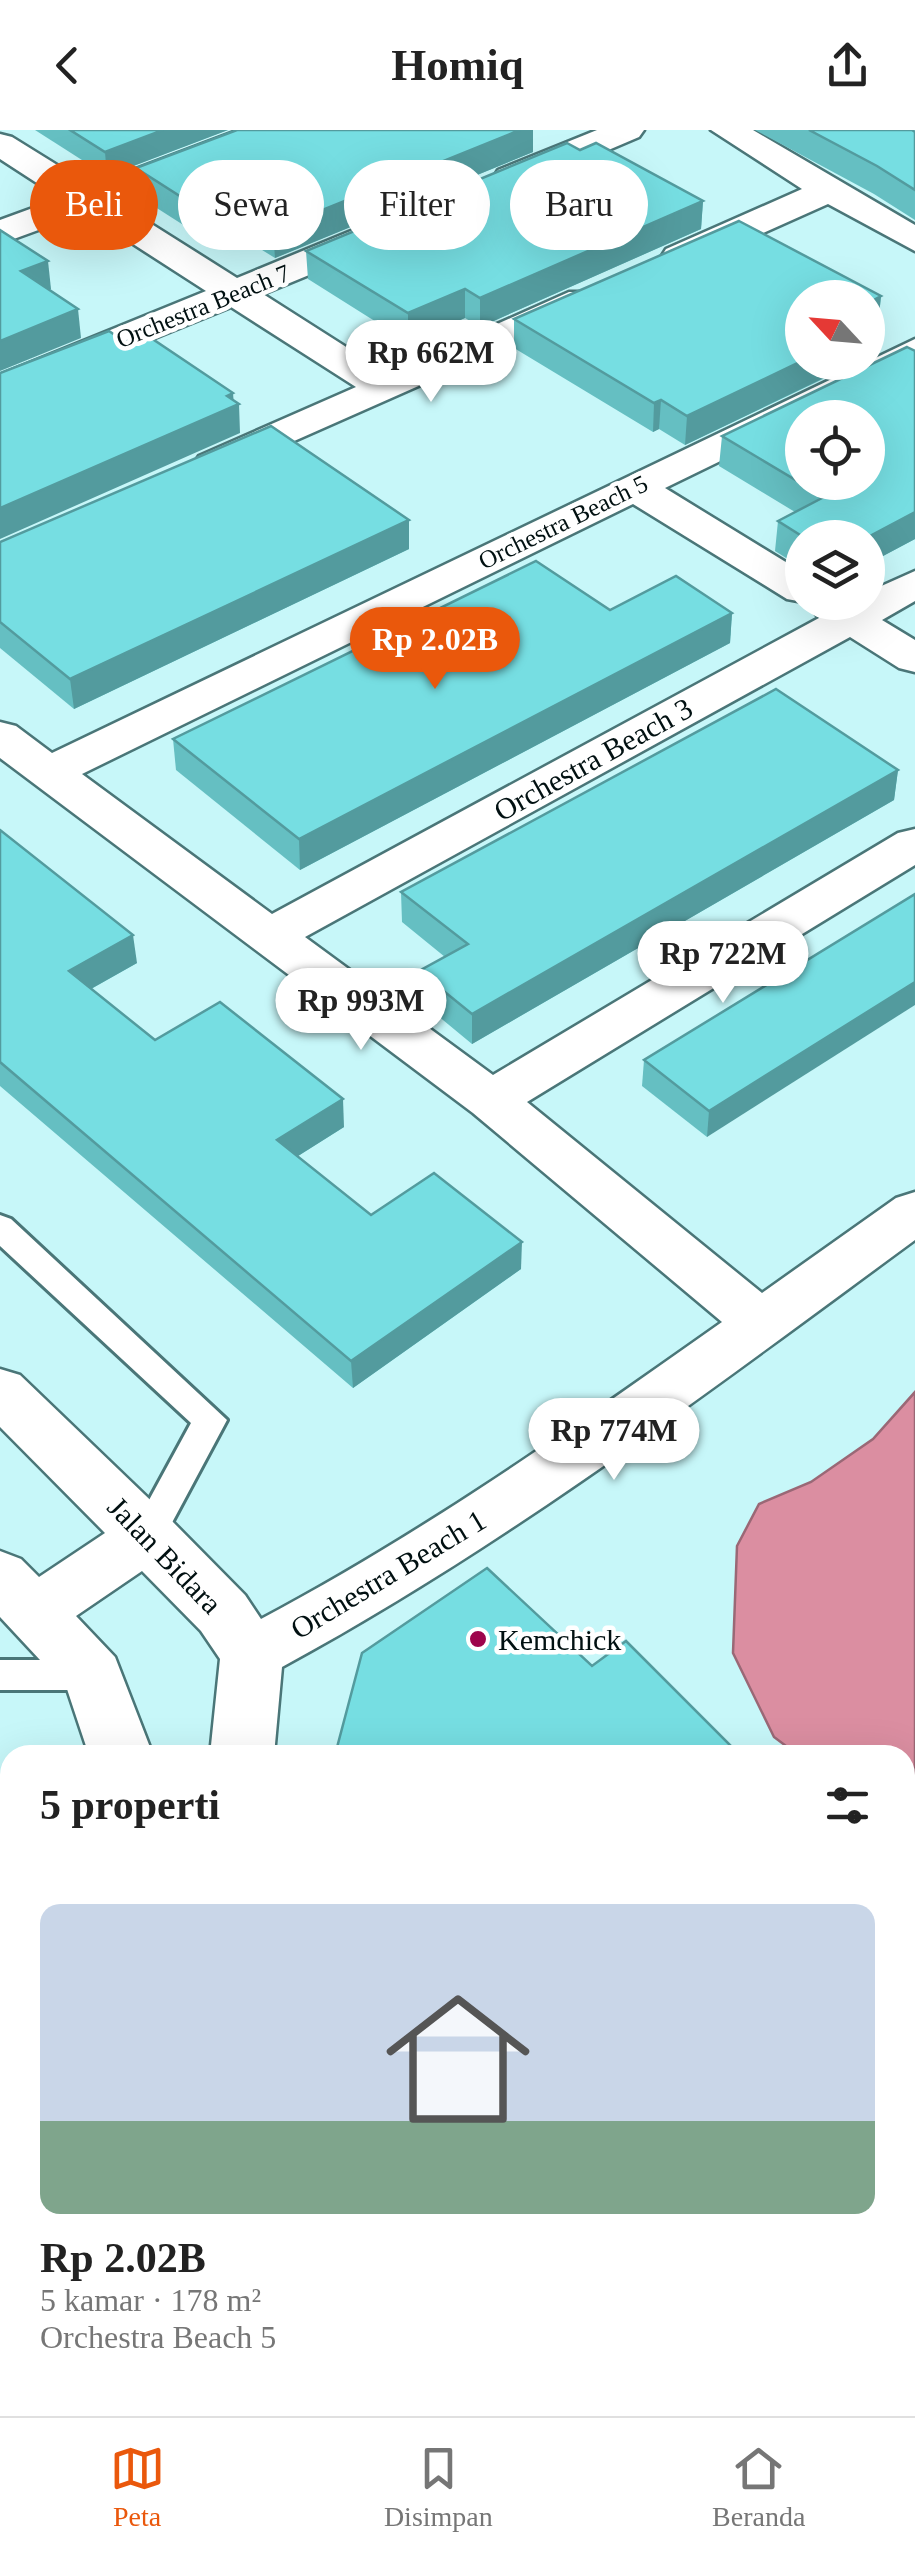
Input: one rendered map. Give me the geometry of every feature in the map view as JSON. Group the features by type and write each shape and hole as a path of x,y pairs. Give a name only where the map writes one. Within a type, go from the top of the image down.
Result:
{"street":[{"path":"158,173 271,130"},
{"path":"490,187 627,130"},
{"path":"728,130 833,188 915,240"},
{"path":"0,144 30,163"},
{"path":"654,268 833,188"},
{"path":"0,233 30,222"},
{"path":"158,244 385,388"},
{"name":"Orchestra Beach 7","path":"0,390 344,247"},
{"path":"175,482 618,284"},
{"name":"Orchestra Beach 5","path":"49,772 915,351"},
{"path":"635,487 785,580"},
{"name":"Orchestra Beach 3","path":"885,594 915,584"},
{"name":"Orchestra Beach 3","path":"271,935 821,620"},
{"path":"852,620 915,659"},
{"path":"0,736 491,1100 759,1322"},
{"path":"491,1100 915,844"},
{"name":"Orchestra Beach 1","path":"251,1654 382,1584 542,1481 915,1212"},
{"name":"Jalan Bidara","path":"0,1391 223,1613 251,1654"},
{"path":"118,1745 94,1675 16,1595 148,1535"},
{"path":"244,1745 250,1705 251,1654"}],"lane":[{"path":"0,1227 210,1420 148,1535"},
{"path":"0,1675 94,1675"}],"shaded area":[{"path":"915,1392 915,1745 785,1745 774,1737 733,1653 737,1546 759,1504 811,1482 873,1439"}],"building":[{"path":"70,130 163,130 105,152"},
{"path":"237,130 520,130 446,160 344,160 344,201 324,209 324,160 178,160 178,195 158,182 157,160"},
{"path":"809,130 912,130 915,190 877,166"},
{"path":"567,143 580,150 596,143 627,160 526,160"},
{"path":"510,167 510,250 590,250 480,298 465,289 408,313 306,251 324,250 324,244 344,235 344,250 490,250 490,175"},
{"path":"648,171 703,201 648,225"},
{"path":"739,221 851,280 785,280 785,369 687,416 661,400 654,403 514,319"},
{"path":"0,230 48,261 21,271 78,309 0,341"},
{"path":"109,331 125,342 145,334 233,393 227,396 239,404 0,508 0,373"},
{"path":"907,347 915,351 915,512 885,528 885,520 785,520 785,525 778,521 818,500 885,500 885,400 797,400 838,380 885,380 885,358"},
{"path":"785,406 785,474 722,436"},
{"path":"271,426 409,520 70,679 0,622 0,542"},
{"path":"536,561 610,610 676,576 732,613 299,839 173,739"},
{"path":"776,689 898,770 472,1014 419,971 468,944 401,892"},
{"path":"0,830 133,935 69,971 155,1040 220,1002 343,1099 277,1140 371,1215 434,1173 522,1242 351,1361 0,1062"},
{"path":"915,894 915,982 709,1111 644,1060"},
{"name":"Kemchick","path":"487,1568 592,1666 626,1641 730,1745 338,1745 362,1653"}],"place":[{"name":"Kemchick","path":"478,1639"}]}
